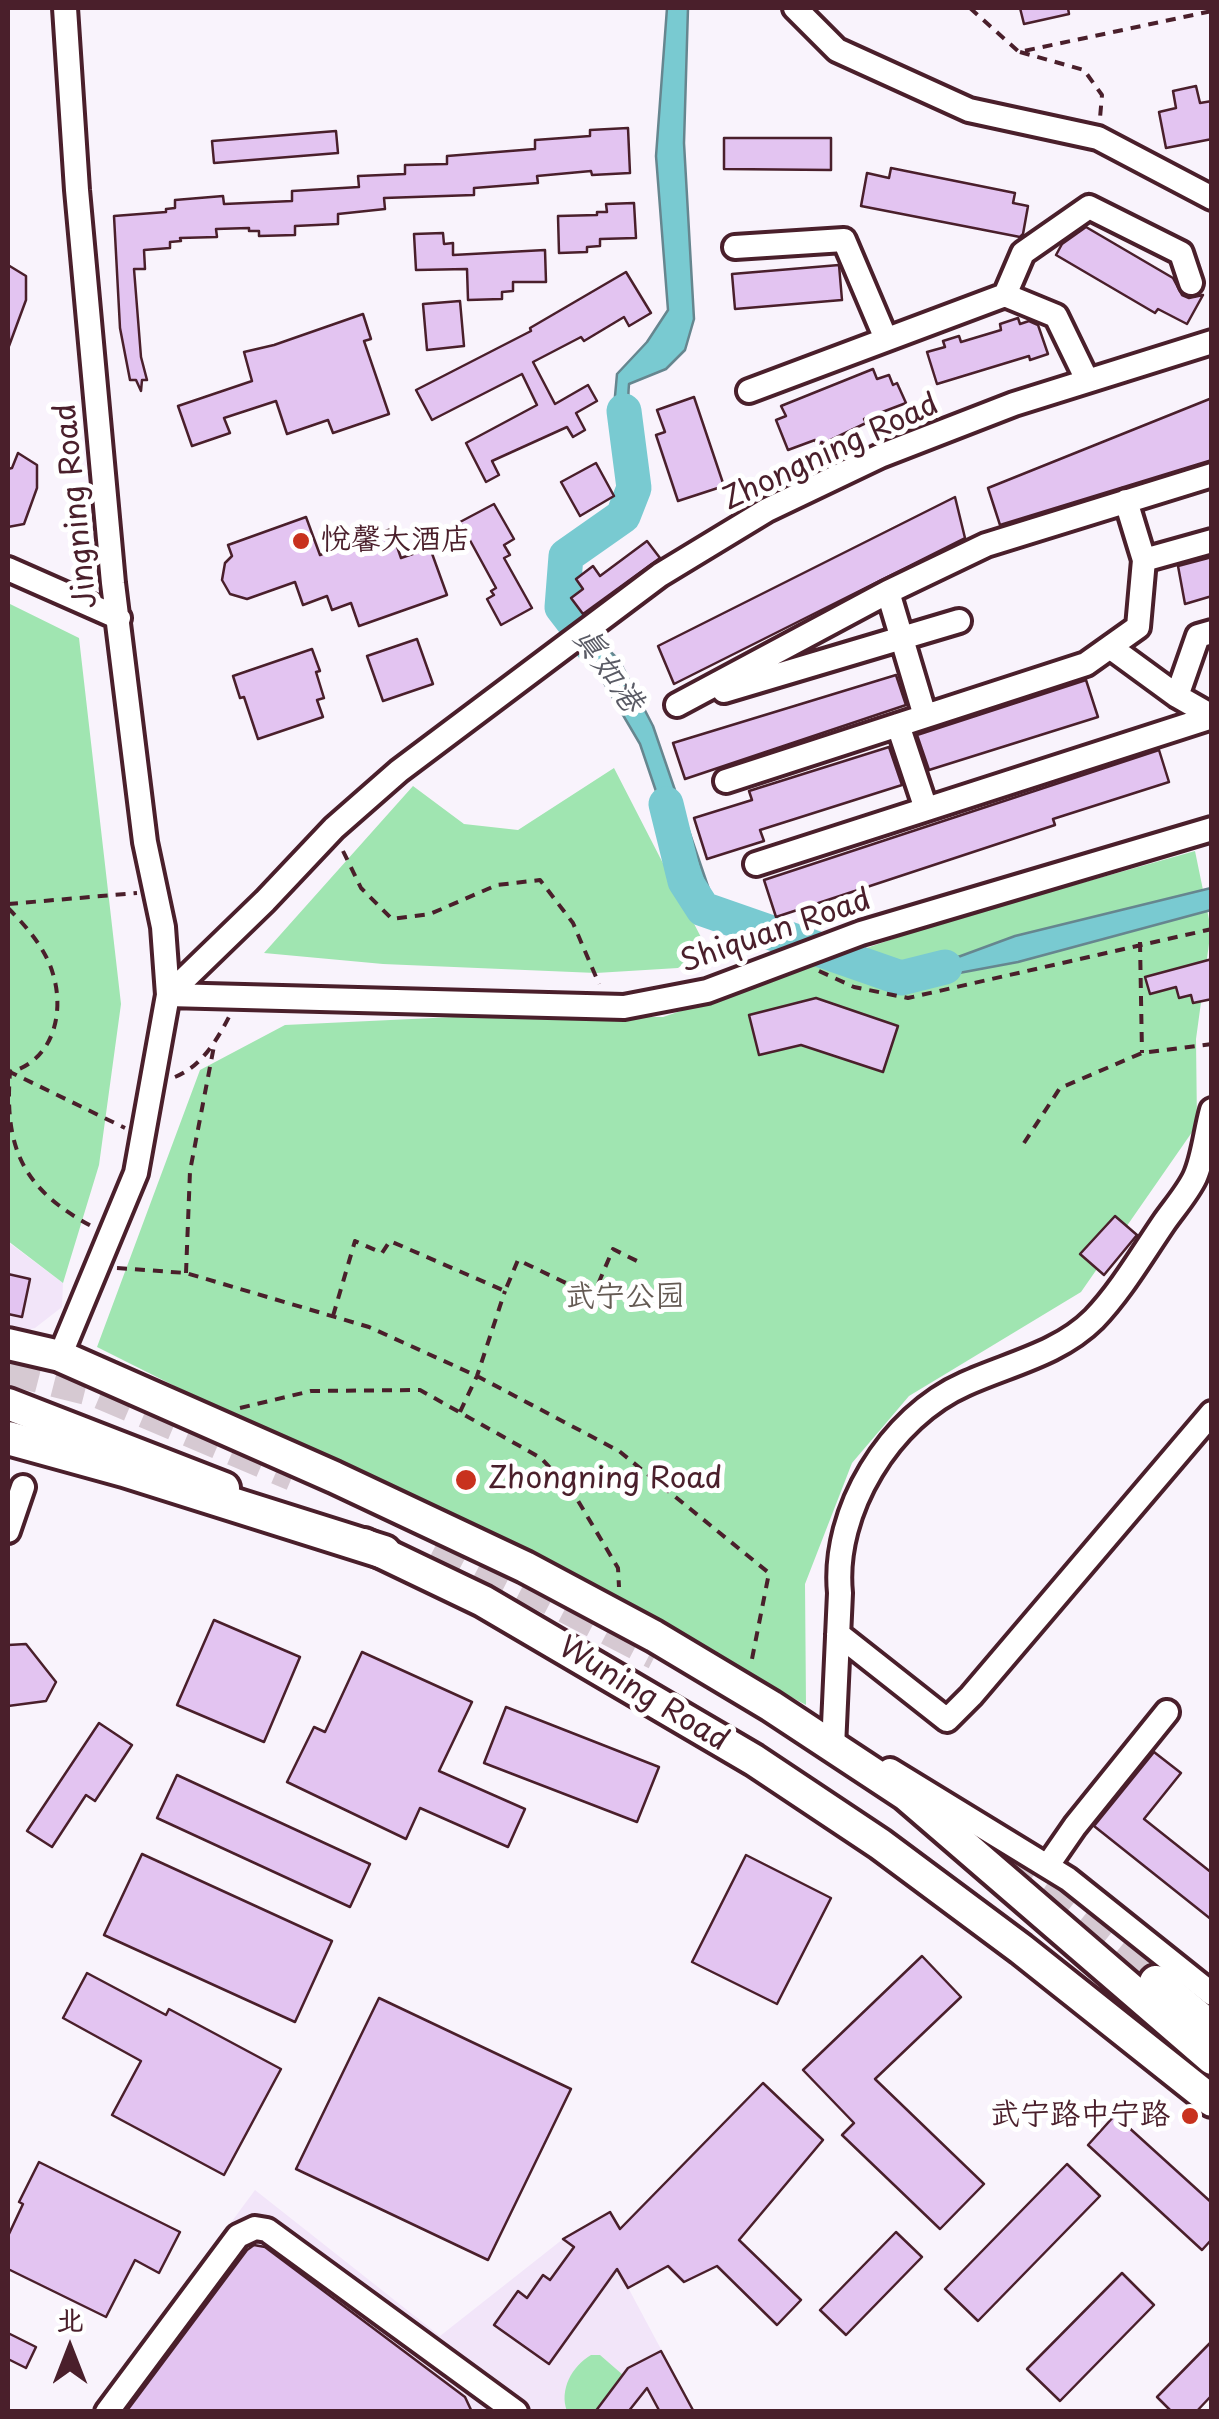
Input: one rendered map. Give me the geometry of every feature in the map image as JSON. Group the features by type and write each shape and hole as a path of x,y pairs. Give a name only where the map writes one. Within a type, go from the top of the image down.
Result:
{"highway":[{"path":"8,1438 124,1470 384,1552"},
{"path":"1156,1982 1212,2029"}],"main road":[{"path":"8,1344 60,1356 508,1559 746,1691 906,1795 1212,2059"},
{"name":"Wuning Road","path":"8,1404 384,1552 483,1601 754,1760 880,1844 1021,1949 1212,2101"}],"street":[{"name":"Jingning Road","path":"64,8 113,583 145,842 163,927 168,995"},
{"path":"795,8 837,50 970,110 1098,138 1211,199"},
{"path":"1005,295 1023,253 1089,207 1181,253 1191,283"},
{"path":"735,247 844,240 886,340"},
{"path":"749,391 1005,295 1056,316 1087,380"},
{"name":"Zhongning Road","path":"168,995 334,828 400,771 660,575 767,510 880,456 1014,404 1212,342"},
{"path":"959,621 678,705 888,592 986,545 1212,475"},
{"path":"726,781 1086,664 1138,627 1144,560 1126,501"},
{"path":"1144,560 1212,541"},
{"path":"8,569 119,618"},
{"path":"888,592 925,716"},
{"path":"1177,696 1198,636 1212,632"},
{"path":"1110,647 1177,696 1212,716"},
{"path":"756,864 1212,716"},
{"path":"898,725 926,809"},
{"name":"Shiquan Road","path":"168,995 624,1007 707,991 862,933 1211,830"},
{"path":"60,1356 136,1173 168,995"},
{"path":"1212,1110 1196,1176 1093,1320 1047,1352 962,1385 924,1408 867,1478 843,1530 838,1568 833,1747 903,1776 1068,1878 1212,1994"},
{"path":"838,1634 946,1720 984,1681 1212,1413"},
{"path":"8,1531 23,1486"},
{"path":"1048,1865 1074,1826 1167,1712"},
{"path":"107,2412 238,2236 255,2228 267,2230 516,2412"},
{"path":"478,2384 490,2401 492,2412"}],"path":[{"path":"970,8 1019,52 1084,70 1102,95 1098,138"},
{"path":"1019,52 1212,11"},
{"path":"334,828 361,888 392,919 430,914 497,885 540,880 573,922 596,972 604,1007"},
{"path":"8,906 156,892"},
{"path":"8,906 32,934 53,972 56,994 56,1021 43,1052 28,1067 9,1070"},
{"path":"791,959 854,987 908,998 1212,928"},
{"path":"1140,942 1142,1053"},
{"path":"186,1274 190,1171 214,1046 240,997"},
{"path":"1024,1143 1060,1088 1142,1053 1212,1044"},
{"path":"152,1086 184,1074 214,1046"},
{"path":"9,1070 142,1137"},
{"path":"9,1070 11,1139 40,1193 62,1211 110,1237"},
{"path":"332,1316 356,1240 382,1253 390,1240 505,1291"},
{"path":"460,1412 518,1260 593,1296 613,1249 643,1264"},
{"path":"98,1266 186,1274 369,1327 476,1376 620,1452 769,1573 746,1691"},
{"path":"215,1424 244,1405 311,1391 420,1390 541,1458 574,1494 618,1568 620,1618"}],"shaded area":[{"path":"8,1242 63,1283 62,1307 35,1328 8,1328"},
{"path":"255,2190 440,2336 563,2239 593,2222 694,2411 91,2412"}],"green space":[{"path":"8,603 79,638 121,1004 99,1165 63,1283 8,1241"},
{"path":"614,768 706,947 678,968 596,973 383,964 264,953 413,786 464,824 518,830"},
{"name":"武宁公园","path":"1195,851 1211,929 1196,1039 1197,1125 1081,1292 909,1396 852,1463 805,1584 806,1705 97,1347 200,1070 285,1025 454,1017 663,1017 943,922"},
{"path":"591,2355 600,2355 623,2375 595,2411 567,2411 569,2379"}],"water":[{"path":"667,8 688,8 684,143 694,319 685,350 666,369 629,384 631,522 566,555 563,606 619,660 653,726 712,898 813,935 796,942 762,942 703,909 681,865 640,744 600,676 550,617 553,554 576,532 616,506 621,487 612,429 617,374 647,342 668,310 656,156"},
{"path":"1211,888 1211,910 1018,962 900,984 823,966 841,957 901,978 1015,936"}],"building":[{"path":"1020,8 1068,8 1069,14 1024,24"},
{"path":"1196,86 1200,103 1212,101 1212,139 1166,148 1159,112 1176,108 1173,91"},
{"path":"628,128 630,173 592,175 591,171 537,176 538,183 474,188 474,195 384,198 385,209 338,214 338,224 295,226 295,235 259,236 259,231 249,228 216,229 217,237 180,238 181,241 170,242 170,248 144,250 145,269 134,269 141,357 147,380 142,380 141,391 136,380 130,380 120,328 114,216 166,212 175,208 175,200 223,196 224,204 292,201 292,191 359,187 358,176 405,174 405,165 447,164 447,156 535,149 535,140 590,136 590,130"},
{"path":"336,131 338,153 214,163 212,141"},
{"path":"724,138 831,138 831,170 724,169"},
{"path":"891,168 1015,193 1013,203 1028,206 1023,234 1020,237 861,206 867,173 889,178"},
{"path":"634,203 636,238 600,239 600,246 587,247 587,252 559,253 558,216 597,215 607,212 606,204"},
{"path":"1086,227 1173,278 1182,295 1203,295 1187,324 1158,309 1155,313 1056,255 1062,244"},
{"path":"443,233 444,244 453,243 453,255 545,250 546,282 513,282 513,291 502,292 502,299 468,300 467,269 416,270 414,234"},
{"path":"8,265 26,276 26,300 9,346"},
{"path":"839,265 842,300 735,309 732,274"},
{"path":"626,272 651,313 629,326 624,317 584,341 581,337 533,362 555,404 588,385 597,401 576,413 585,430 573,437 567,427 492,461 499,475 486,482 466,443 537,405 522,374 432,420 416,390 531,331 530,328"},
{"path":"460,301 464,346 427,350 423,304"},
{"path":"363,314 371,339 364,341 389,414 333,433 328,420 287,434 276,401 224,418 230,433 192,446 178,406 252,381 244,352"},
{"path":"1018,318 1020,324 1029,321 1038,325 1048,354 1030,360 1029,356 937,384 927,352 945,347 943,341 959,336 961,342 1001,330 1000,324"},
{"path":"873,369 877,379 889,375 893,385 897,383 906,403 864,419 866,423 818,446 815,440 788,450 776,420 786,416 781,406"},
{"path":"694,397 724,486 678,501 656,435 665,432 657,410"},
{"path":"1212,398 1212,460 1000,525 988,488"},
{"path":"18,453 37,465 37,488 24,524 8,527 8,469"},
{"path":"596,463 614,496 580,516 561,482"},
{"path":"955,497 965,538 674,684 658,646"},
{"path":"494,504 514,539 504,545 510,555 504,558 532,608 501,625 487,599 496,588 460,522"},
{"path":"306,517 320,555 391,529 401,558 430,548 447,595 359,626 351,603 332,610 327,596 303,605 295,582 247,599 230,594 222,580 225,563 232,556 228,545"},
{"path":"647,541 660,558 583,614 571,598 583,589 576,579 593,566 600,576"},
{"path":"1212,557 1212,596 1185,604 1178,566"},
{"path":"417,639 433,684 383,701 367,656"},
{"path":"312,649 320,671 316,672 324,698 317,700 323,717 258,739 233,676"},
{"path":"896,675 906,705 685,779 673,743"},
{"path":"1086,680 1098,717 929,770 917,735"},
{"path":"889,747 902,785 760,830 764,841 707,859 694,818 752,800 749,791"},
{"path":"1159,750 1169,782 1053,819 1055,825 776,917 764,880"},
{"path":"1212,959 1212,999 1193,1003 1191,995 1179,998 1176,987 1150,994 1145,977"},
{"path":"816,998 898,1026 883,1072 801,1045 759,1055 749,1015"},
{"path":"1115,1216 1137,1235 1104,1275 1080,1254"},
{"path":"8,1274 30,1279 22,1317 8,1314"},
{"path":"214,1620 300,1657 264,1742 177,1705"},
{"path":"26,1644 56,1682 46,1701 8,1706 8,1645"},
{"path":"362,1652 472,1702 439,1771 525,1809 508,1847 420,1808 406,1839 287,1782 314,1727 325,1732"},
{"path":"506,1707 659,1767 637,1822 484,1763"},
{"path":"99,1723 132,1745 95,1801 86,1795 52,1847 27,1831"},
{"path":"1154,1752 1181,1773 1144,1819 1212,1873 1212,1920 1094,1826"},
{"path":"177,1775 370,1864 350,1907 157,1818"},
{"path":"142,1854 332,1941 295,2022 104,1935"},
{"path":"746,1855 831,1898 777,2004 692,1962"},
{"path":"922,1956 961,1997 875,2079 984,2184 940,2229 842,2135 854,2123 803,2070"},
{"path":"87,1973 166,2015 169,2009 281,2069 224,2175 112,2115 141,2061 63,2018"},
{"path":"379,1998 571,2089 488,2260 296,2169"},
{"path":"763,2083 823,2140 739,2240 801,2300 777,2325 717,2266 684,2282 668,2266 628,2288 617,2269 549,2364 494,2325 518,2291 527,2298 543,2275 550,2280 574,2247 563,2239 610,2212 620,2229"},
{"path":"1115,2115 1212,2203 1212,2239 1202,2250 1088,2145"},
{"path":"39,2162 180,2232 159,2273 135,2260 106,2317 8,2269 8,2236"},
{"path":"1067,2164 1100,2196 978,2321 945,2289"},
{"path":"896,2232 922,2257 846,2335 820,2310"},
{"path":"254,2245 265,2247 465,2397 472,2412 126,2412"},
{"path":"1122,2273 1154,2305 1060,2401 1027,2369"},
{"path":"8,2333 36,2347 26,2368 8,2359"},
{"path":"1212,2341 1212,2395 1196,2412 1172,2412 1157,2397"},
{"path":"661,2351 694,2412 660,2412 647,2388 628,2412 595,2412 628,2368"}],"waterway":[{"name":"真如港","path":"592,646 562,607 566,556 623,516 634,488 624,411"},
{"name":"真如港","path":"666,804 685,881 703,909 901,978 945,967"}],"tunnel":[{"path":"8,1369 98,1392 293,1475"},
{"path":"438,1541 656,1654"},
{"path":"1002,1865 1047,1895 1156,1982"}],"place":[{"name":"悦馨大酒店","path":"301,541"},
{"name":"Zhongning Road","path":"466,1480"},
{"name":"武宁路中宁路","path":"1190,2116"}]}
